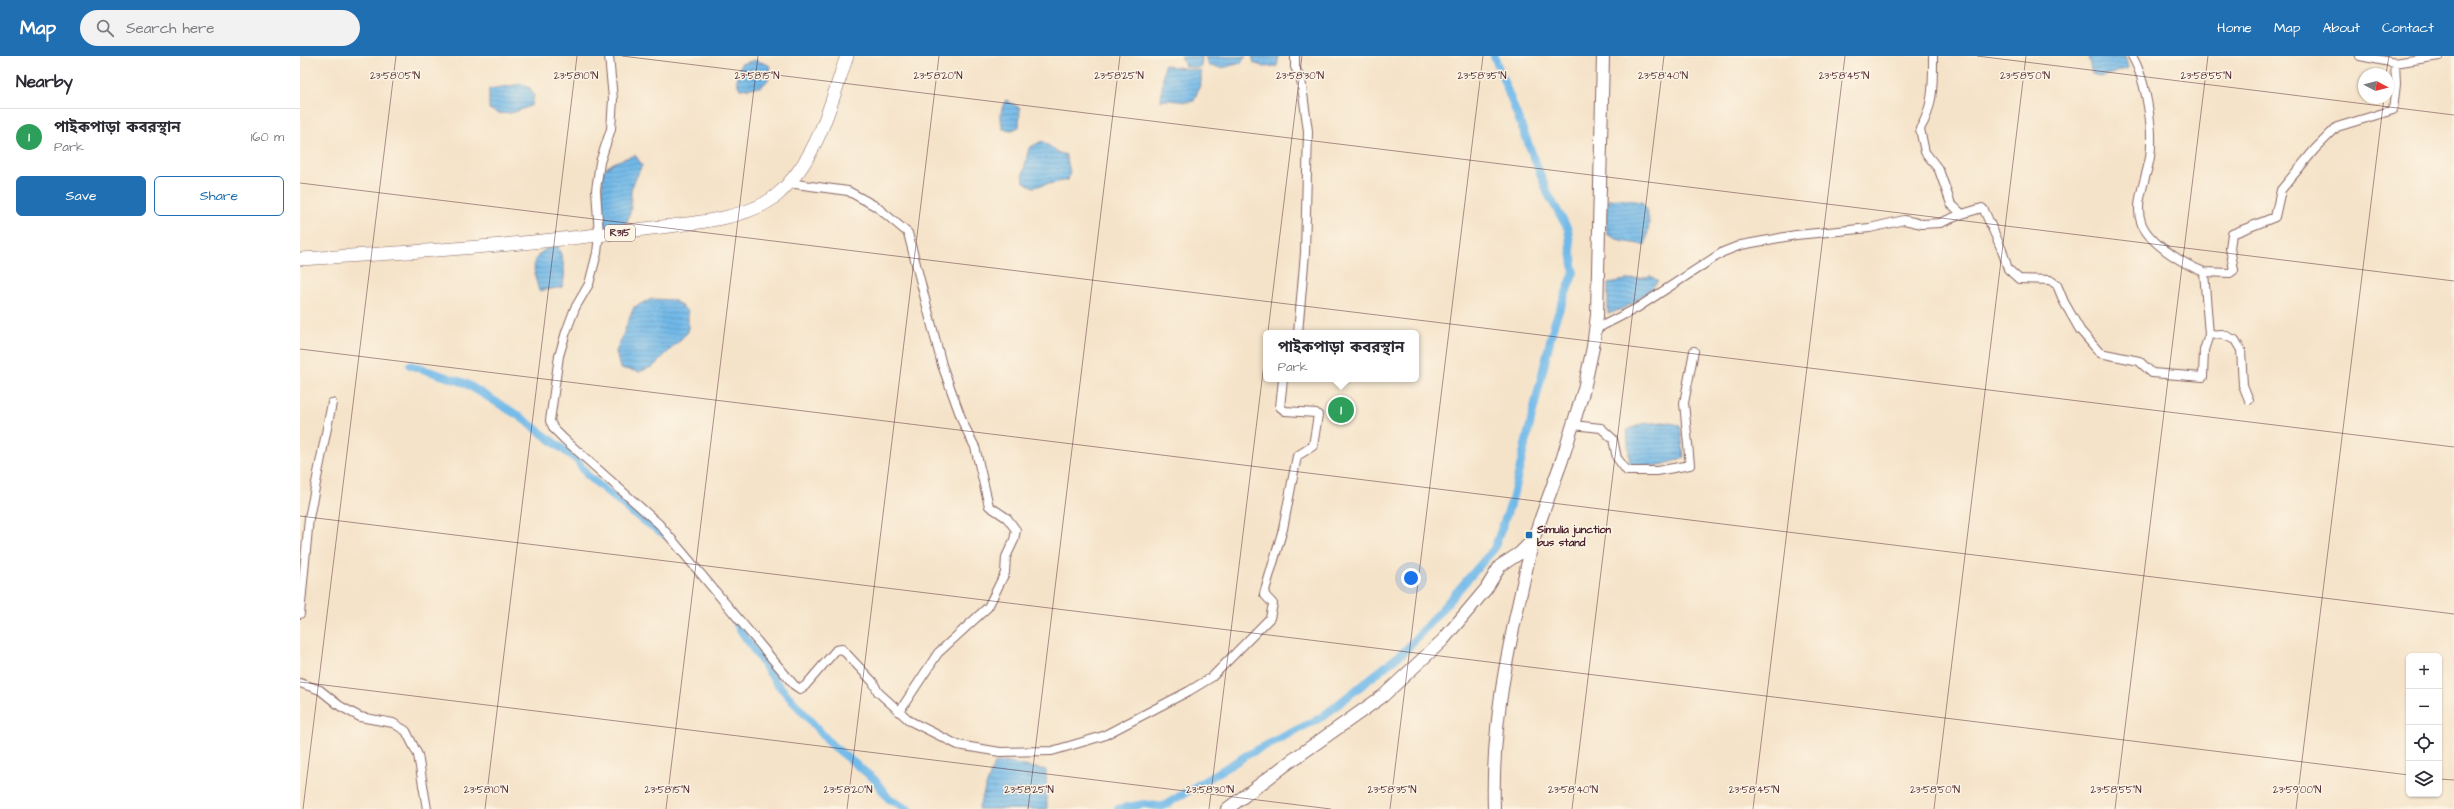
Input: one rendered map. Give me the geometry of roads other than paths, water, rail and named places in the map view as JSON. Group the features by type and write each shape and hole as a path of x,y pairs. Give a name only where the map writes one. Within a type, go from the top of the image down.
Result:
{"main road":[{"name":"R315","path":"300,259 446,250 599,235 717,219 750,209 776,196 798,173 817,143 847,56"}],"street":[{"path":"609,56 613,98 610,129 600,162 596,190 599,235 589,284 575,308 559,356 550,415 554,429 659,524 794,685 800,689 805,686 836,650 842,650 873,682 878,692 899,712 910,721 958,745 1000,752 1052,751 1103,736 1212,677 1270,618 1273,604 1264,594 1283,529 1297,456 1313,446 1316,440 1318,415 1316,413 1285,411 1280,407 1283,382"},
{"path":"1295,56 1294,67 1301,79 1308,131 1305,253 1298,330"},
{"path":"1494,809 1496,728 1501,682 1533,540 1573,425 1584,388 1596,329 1603,56"},
{"path":"1933,56 1931,98 1928,115 1920,129 1925,152 1939,170 1952,204 1962,214"},
{"path":"2132,56 2137,65 2149,115 2150,155 2139,210 2140,221 2145,232 2170,254 2204,272 2230,273 2234,270 2230,248 2232,234 2275,217 2281,190 2315,149 2337,127 2393,110 2396,84 2395,63"},
{"path":"2360,56 2395,63 2439,56"},
{"path":"788,183 848,190 877,207 908,233 941,359 963,423 975,447 989,506 1006,518 1016,530 1014,540 1006,557 1005,573 988,607 938,653 899,712"},
{"path":"1596,329 1637,308 1724,252 1741,246 1796,235 1870,228 1904,220 1922,224 1940,223 1982,208 2002,250 2008,269 2019,279 2050,280 2057,285 2064,302 2080,330 2100,353 2139,361 2152,373 2198,378 2203,377 2204,350 2209,335 2204,272"},
{"path":"2209,335 2222,334 2235,340 2241,350 2244,385 2249,400"},
{"path":"1573,425 1601,428 1613,439 1617,458 1627,471 1657,471 1690,465 1684,403 1694,351"},
{"path":"300,614 309,518 332,403"},
{"path":"1227,809 1291,760 1383,696 1442,640 1486,589 1500,566 1520,553 1533,540"},
{"path":"300,683 320,690 340,706 360,717 393,723 406,731 418,755 427,809"}],"water":[{"path":"1181,56 1202,56 1201,66 1197,68 1185,66"},
{"path":"1205,56 1246,56 1241,63 1222,68 1209,66"},
{"path":"1252,56 1279,56 1277,66 1264,67 1254,63"},
{"path":"2088,56 2125,56 2128,68 2102,77 2092,74"},
{"path":"755,60 769,65 769,78 760,87 740,89 737,83 737,76 741,64"},
{"path":"1164,65 1201,71 1201,82 1194,101 1161,101"},
{"path":"522,84 530,88 534,95 532,105 515,112 505,114 494,112 489,109 489,89"},
{"path":"1006,100 1020,108 1019,127 1012,130 1003,129 1002,125 1002,110"},
{"path":"1042,141 1059,153 1066,155 1070,172 1068,180 1033,187 1024,182 1023,173 1029,148"},
{"path":"635,155 642,165 631,189 631,209 627,222 618,226 604,227 601,218 603,170 615,162"},
{"path":"1618,199 1642,202 1645,207 1649,223 1645,245 1621,241 1607,234 1606,215 1608,200"},
{"path":"557,245 564,266 562,287 539,291 534,268 535,262 541,252"},
{"path":"1651,276 1658,281 1642,297 1623,308 1608,314 1608,283"},
{"path":"652,299 674,300 688,312 688,332 654,366 639,372 620,368 616,352 634,307"},
{"path":"1663,422 1680,425 1684,457 1658,465 1630,467 1627,430 1642,424"},
{"path":"1003,762 1046,770 1047,809 978,809 994,764"}],"waterway":[{"path":"1118,809 1144,804 1162,807 1247,755 1322,717 1406,650 1494,549 1512,500 1554,324 1574,272 1568,229 1548,194 1494,56"},
{"path":"410,365 465,383 519,416 577,460 587,475 634,514 668,537"},
{"path":"731,613 741,631 775,681 832,745 874,779 889,799 908,809"}],"place":[{"name":"পাইকপাড়া কবরস্থান","path":"1341,410"},
{"name":"Simulia junction bus stand","path":"1529,535"}]}
